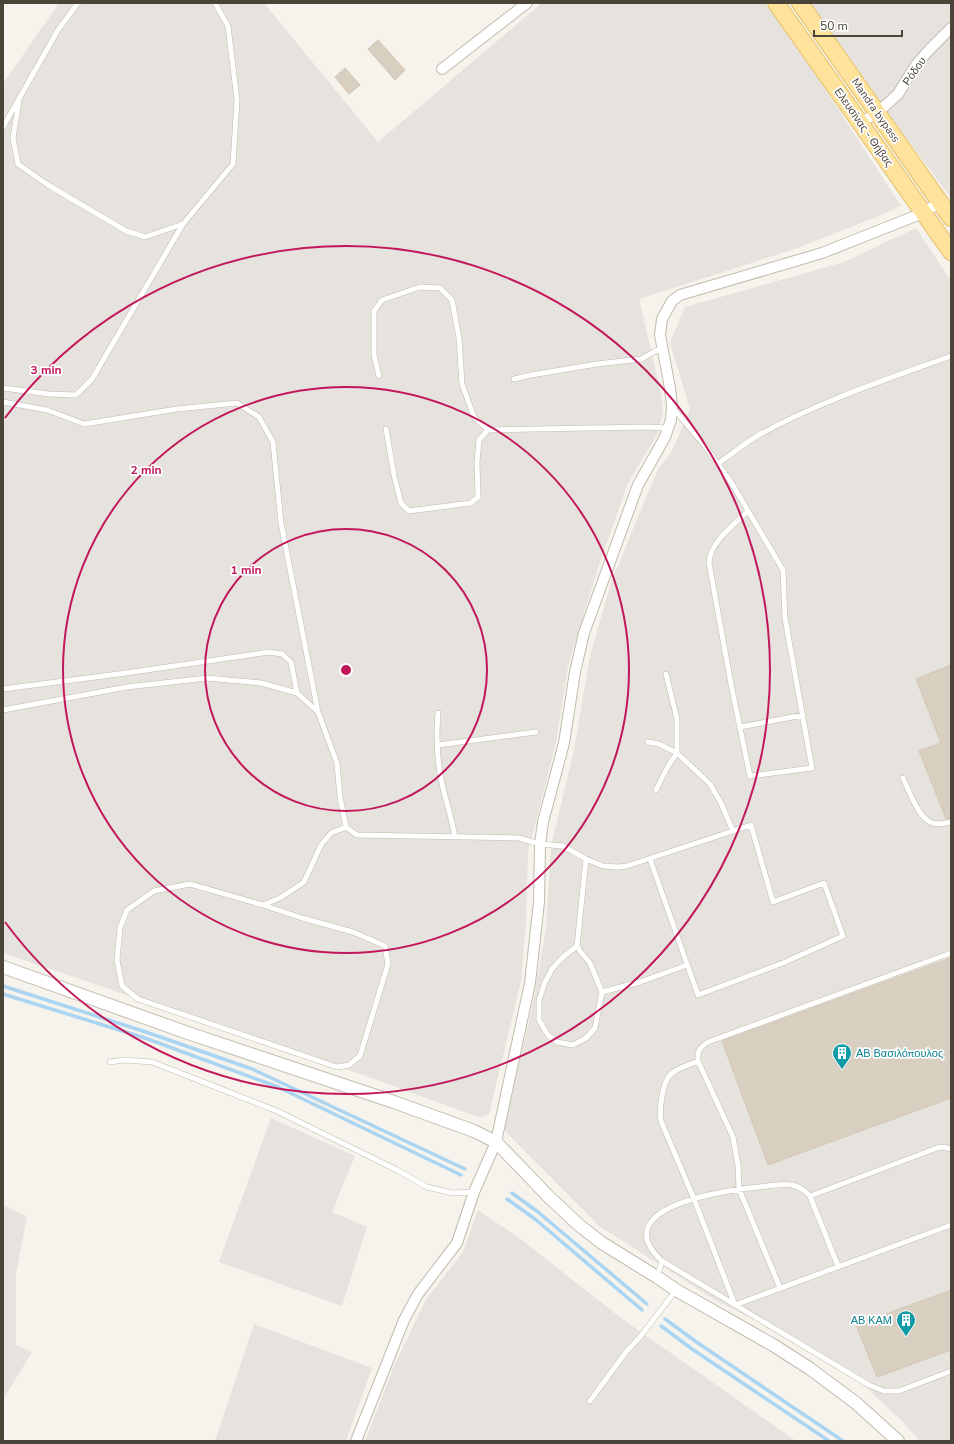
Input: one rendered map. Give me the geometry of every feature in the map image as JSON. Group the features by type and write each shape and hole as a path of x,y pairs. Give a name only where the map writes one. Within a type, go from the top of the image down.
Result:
{"main road":[{"name":"Ελευσίνας - Θήβας","path":"776,3 951,252"},
{"name":"Mandra bypass","path":"800,3 951,218"}],"street":[{"path":"442,69 527,3"},
{"name":"Ρόδου","path":"860,123 877,113 898,94 916,65 951,28"},
{"path":"356,1441 404,1320 418,1294 458,1243 474,1192 496,1142 530,983 539,902 540,844 543,822 564,743 575,672 584,633 638,485 665,436 671,420 672,406 670,388 660,336 662,319 672,301 680,295 822,253 923,212 940,202"},
{"path":"3,967 188,1033 394,1102 474,1131 496,1142 549,1197 580,1226 602,1243 658,1277 676,1290 773,1345 809,1368 856,1403 898,1441"}],"lane":[{"path":"3,128 58,30 78,3"},
{"path":"3,388 49,394 76,395 92,379 183,224 233,164 237,100 228,26 215,3"},
{"path":"19,101 13,138 18,164 48,185 126,231 145,237 183,224"},
{"path":"379,376 374,355 374,311 382,300 420,287 440,288 452,300 459,338 462,384 474,418 488,430 646,427 668,428"},
{"path":"514,379 597,364 641,359 662,347"},
{"path":"718,464 756,437 801,414 855,390 951,356"},
{"path":"3,402 47,410 84,424 178,409 237,403 259,417 274,442 281,524 318,712 337,763 340,797 346,827 357,835 520,838 540,844 563,846 586,859 603,866 617,867 627,866 650,859 751,825 773,902 824,883 843,936 783,963 698,995 650,859"},
{"path":"672,406 731,482 748,511 782,570 785,618 812,768 750,776 709,563 709,555 717,542 748,511"},
{"path":"386,429 394,475 401,503 409,511 471,503 478,497 477,462 479,440 488,430"},
{"path":"3,689 269,652 282,654 291,662 297,693"},
{"path":"656,790 668,766 677,753 677,719 666,674"},
{"path":"3,710 127,687 207,678 261,683 297,693 318,712"},
{"path":"438,713 437,730 442,787 455,837"},
{"path":"740,727 803,715"},
{"path":"438,745 536,732"},
{"path":"648,742 659,744 677,753 710,784 721,803 733,831"},
{"path":"903,778 920,813 927,820 932,823 941,824 951,822"},
{"path":"263,905 302,918 353,932 385,946 388,964 381,991 360,1056 349,1065 337,1067 138,999 122,986 117,960 120,928 127,910 154,891 190,884 263,905 280,898 304,882 321,844 331,833 346,827"},
{"path":"577,946 563,957 552,969 545,982 539,1000 539,1020 548,1035 558,1042 573,1045 586,1038 595,1028 602,992 590,963 577,946 586,859"},
{"path":"780,1288 739,1189 738,1165 733,1137 698,1061 700,1047 708,1042 951,952"},
{"path":"602,992 640,982 687,965"},
{"path":"110,1062 125,1060 152,1062 277,1111 397,1170 427,1187 452,1193 474,1192"},
{"path":"698,1061 669,1075 666,1082 660,1113 735,1305"},
{"path":"810,1196 937,1148 951,1148"},
{"path":"838,1266 810,1196 805,1190 790,1184 739,1189 694,1199 666,1208 655,1216 648,1227 647,1239 652,1251 662,1261 870,1385 884,1391 899,1391 951,1371"},
{"path":"735,1305 951,1225"},
{"path":"658,1277 662,1261"},
{"path":"590,1401 626,1352 640,1338 676,1290"}],"shaded area":[{"path":"59,3 264,3 378,142 542,3 765,3 801,52 901,206 792,250 639,299 660,388 663,412 657,435 628,483 599,565 568,666 556,743 528,852 526,923 521,981 489,1114 481,1118 366,1076 3,953 3,84"},
{"path":"802,3 951,3 951,198 896,124 841,69"},
{"path":"916,228 951,281 951,1441 920,1441 901,1420 842,1365 715,1300 599,1226 504,1130 532,1008 546,929 551,845 573,755 590,656 611,583 659,468 672,451 690,409 670,343 685,307 844,262"},
{"path":"271,1118 355,1156 332,1212 367,1227 342,1306 219,1262"},
{"path":"3,1205 27,1217 16,1273 16,1345 32,1352 3,1400"},
{"path":"478,1210 522,1240 621,1318 796,1441 365,1441 394,1366 425,1301 463,1252"},
{"path":"254,1324 372,1368 346,1441 215,1441"}],"building":[{"path":"378,40 405,70 395,80 368,49"},
{"path":"345,68 360,85 349,94 335,77"},
{"path":"951,665 951,818 946,819 919,751 941,743 916,679"},
{"name":"ΑΒ Βασιλόπουλος","path":"951,958 951,1098 768,1165 722,1041"},
{"name":"ΑΒ ΚΑΜ","path":"951,1290 951,1350 877,1377 856,1325"}],"waterway":[{"path":"3,986 146,1032 252,1069 465,1169"},
{"path":"3,994 145,1038 278,1087 461,1175"},
{"path":"512,1193 538,1212 647,1304"},
{"path":"507,1199 535,1219 642,1310"},
{"path":"665,1319 843,1441"},
{"path":"661,1326 692,1349 829,1441"}],"place":[{"name":"ΑΒ Βασιλόπουλος","path":"842,1070"},
{"name":"ΑΒ ΚΑΜ","path":"906,1337"}]}
